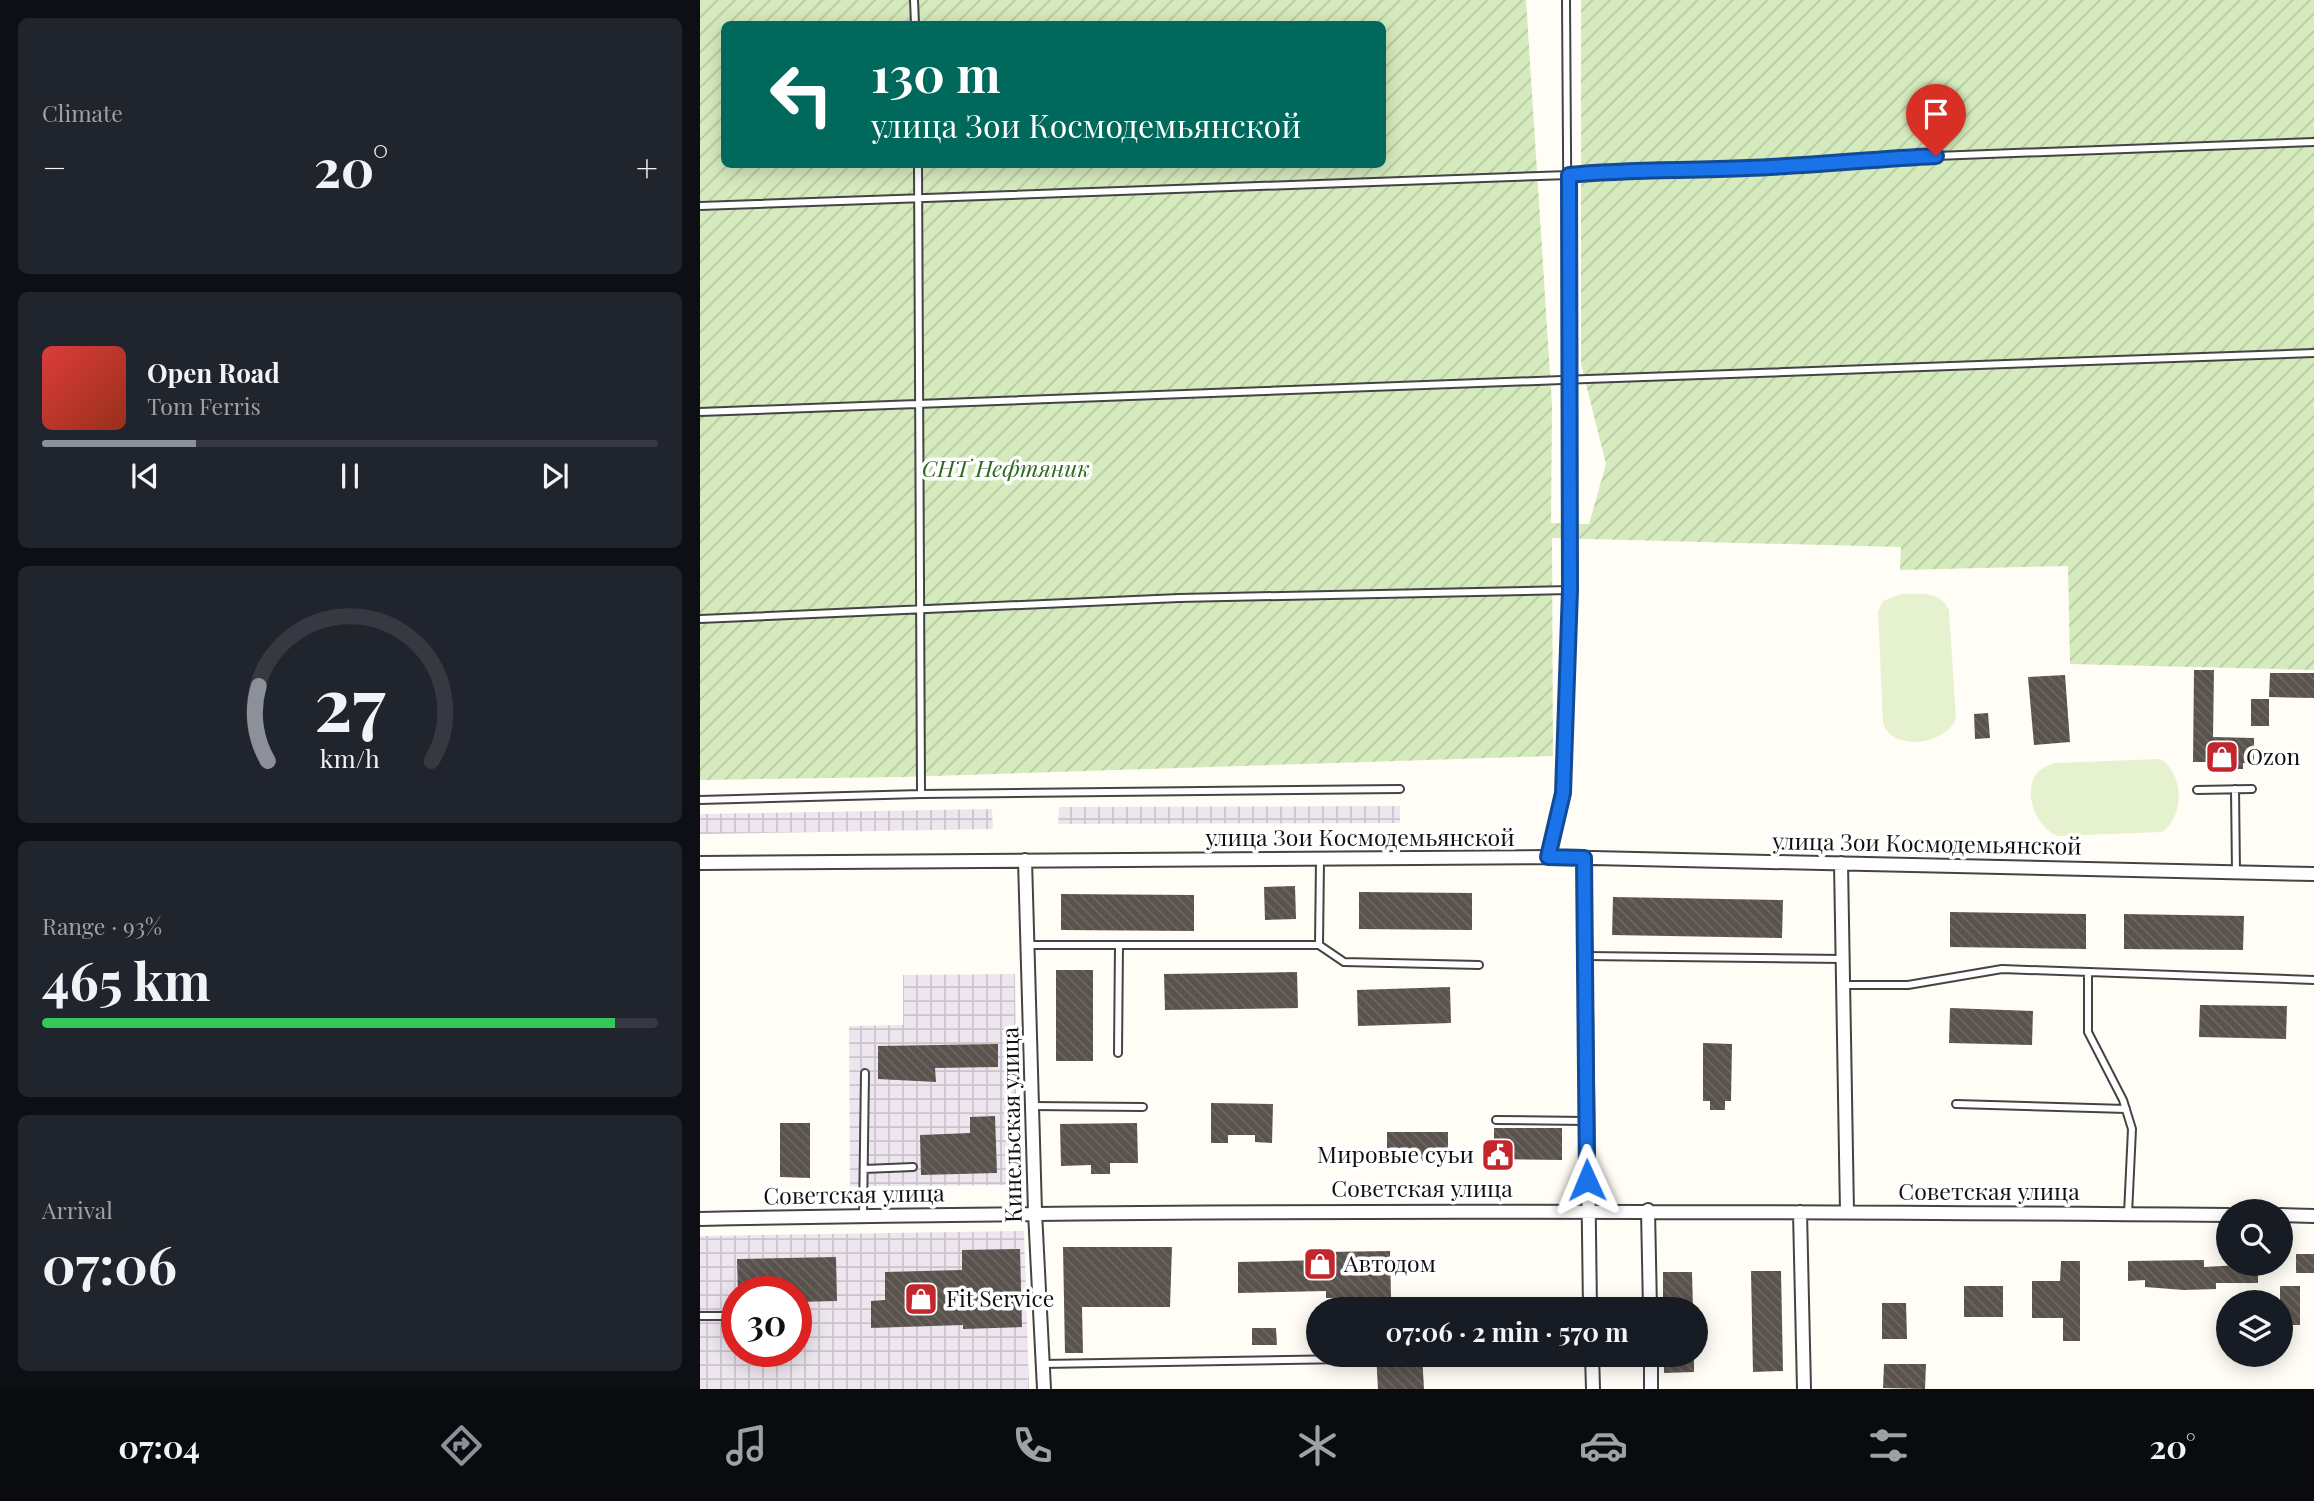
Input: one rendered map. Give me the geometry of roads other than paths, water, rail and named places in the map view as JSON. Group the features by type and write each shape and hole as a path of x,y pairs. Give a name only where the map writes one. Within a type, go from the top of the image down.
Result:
{"street":[{"name":"улица Зои Космодемьянской","path":"700,863 1548,857 2314,874"},
{"path":"1584,858 1590,1297"},
{"name":"Кинельская улица","path":"1025,860 1035,1212 1044,1389"},
{"path":"1841,863 1847,1212"},
{"name":"Советская улица","path":"700,1219 1035,1212 1587,1210 2216,1215"},
{"path":"1648,1210 1650,1297"},
{"path":"1800,1212 1804,1389"},
{"path":"2293,1216 2314,1216"},
{"path":"1592,1367 1593,1389"},
{"path":"1651,1367 1651,1389"}],"lane":[{"path":"914,0 915,21"},
{"path":"1548,857 1563,793 1570,590 1566,0"},
{"path":"700,206 1569,175 1617,170 1771,167 1909,157 2314,142"},
{"path":"918,168 922,794"},
{"path":"700,412 2314,353"},
{"path":"700,620 1179,598 1570,590"},
{"path":"700,800 922,794 1400,789"},
{"path":"2235,789 2236,872"},
{"path":"2197,790 2252,789"},
{"path":"1319,945 1320,860"},
{"path":"1028,945 1319,945 1344,962 1479,965"},
{"path":"1118,1052 1119,945"},
{"path":"1585,956 1843,959"},
{"path":"1843,985 1908,985 2002,970 2314,980"},
{"path":"2088,972 2088,1032 2126,1109 2132,1129 2128,1214"},
{"path":"863,1216 865,1073"},
{"path":"1956,1104 2126,1109"},
{"path":"1032,1106 1143,1107"},
{"path":"1496,1120 1586,1121"},
{"path":"864,1169 913,1167"},
{"path":"700,1316 721,1316"},
{"path":"1042,1364 1306,1360"}],"place":[{"name":"Ozon","path":"2222,757"},
{"name":"Мировые суьи","path":"1498,1155"},
{"name":"Автодом","path":"1320,1264"},
{"name":"Fit Service","path":"921,1299"}],"park label":[{"name":"СНТ Нефтяник","path":"1006,469"}]}
